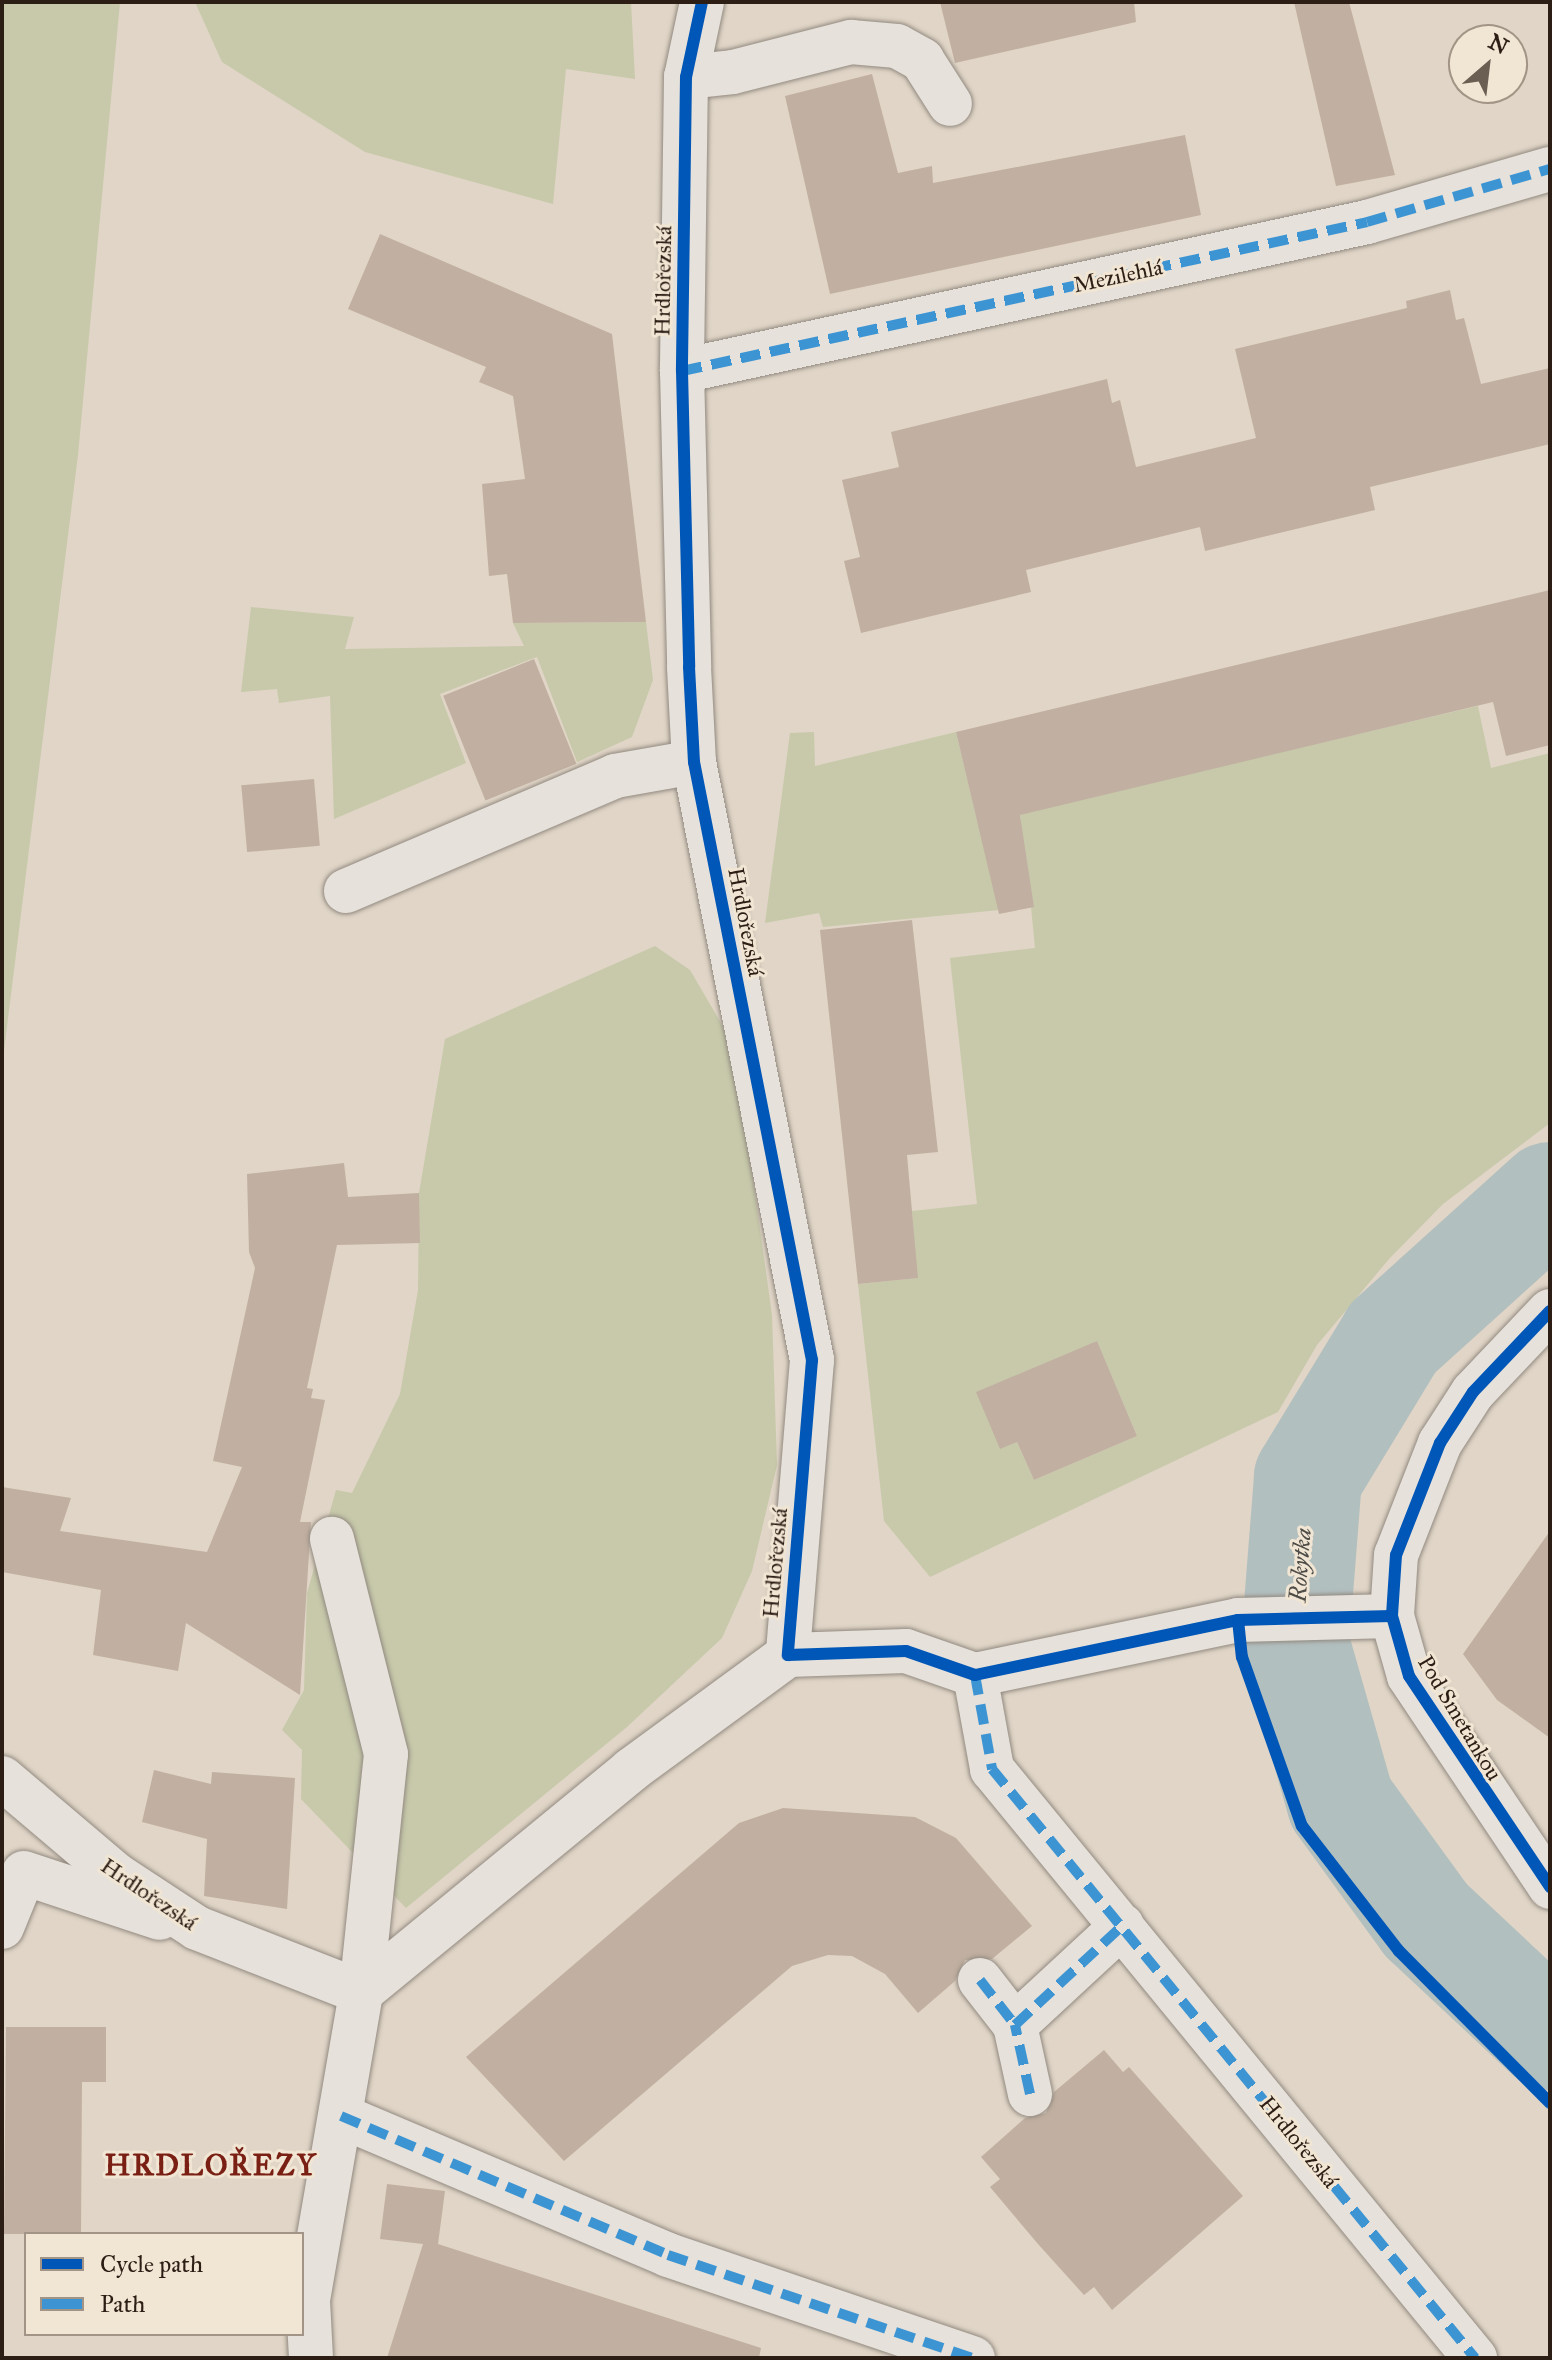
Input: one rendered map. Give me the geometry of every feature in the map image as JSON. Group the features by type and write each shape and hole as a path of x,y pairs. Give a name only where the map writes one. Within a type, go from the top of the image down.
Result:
{"street":[{"name":"Hrdlořezská","path":"702,2 686,77 682,371 694,762 812,1360 788,1655"},
{"path":"686,77 851,42 897,46 922,60 950,104"},
{"name":"Mezilehlá","path":"682,371 1367,222 1550,169"},
{"path":"346,891 615,776 694,762"},
{"name":"Pod Smetankou","path":"1550,1311 1473,1392 1440,1443 1375,1616 1409,1676 1550,1887"},
{"path":"311,2358 308,2300 361,1992 386,1754 332,1539"},
{"path":"361,1992 631,1770 788,1655 906,1651 975,1675 1238,1620 1375,1616"},
{"name":"Hrdlořezská","path":"975,1675 992,1769 1475,2358"},
{"name":"Hrdlořezská","path":"2,1778 115,1874 197,1928 361,1992"},
{"path":"2,1927 24,1873 105,1904 197,1928"},
{"path":"1015,2025 1122,1926"},
{"path":"980,1980 1015,2025 1030,2094"},
{"path":"341,2116 668,2255 973,2358"}],"green space":[{"path":"2,2 120,2 78,455 2,1067"},
{"path":"195,2 631,2 635,79 566,69 553,204 365,152 222,62"},
{"path":"251,607 354,617 345,649 524,646 513,623 646,622 653,680 632,737 577,762 537,657 440,694 466,763 334,819 330,696 279,703 277,689 241,692"},
{"path":"1478,706 1491,768 1550,753 1550,1123 1443,1204 1389,1259 1317,1345 1278,1412 930,1577 884,1521 858,1284 917,1278 912,1211 977,1204 950,958 1035,948 1031,907 823,927 819,913 765,923 790,733 814,732 815,766 956,732 978,824 990,830 1021,822 1020,813","holes":["1097,1342 1137,1436 1034,1480 1017,1442"]},
{"path":"655,946 690,970 731,1040 742,1100 772,1315 777,1465 752,1571 722,1638 627,1727 406,1908 301,1799 302,1750 282,1730 304,1690 307,1593 336,1490 352,1493 400,1394 418,1290 419,1193 445,1039"}],"building":[{"path":"940,2 1134,2 1136,22 955,63"},
{"path":"1294,2 1349,2 1395,175 1336,186"},
{"path":"872,74 898,173 932,166 933,183 1185,135 1201,215 830,294 785,96"},
{"path":"380,234 612,334 646,622 513,623 507,574 489,576 482,484 525,479 513,396 479,382 486,367 348,309"},
{"path":"1450,290 1456,320 1464,318 1481,384 1550,368 1550,444 1370,487 1375,510 1205,551 1200,527 1026,570 1031,592 861,633 844,561 860,557 842,480 899,467 891,432 1107,379 1112,403 1120,400 1136,467 1256,438 1235,349 1407,308 1406,301"},
{"path":"1550,590 1550,745 1506,756 1493,702 1020,815 1034,907 999,914 956,732"},
{"path":"534,659 576,764 485,800 443,696"},
{"path":"314,779 320,846 247,852 241,785"},
{"path":"912,920 938,1152 907,1155 918,1278 858,1284 820,930"},
{"path":"344,1163 348,1197 419,1193 420,1243 337,1245 307,1388 313,1389 311,1398 325,1400 300,1522 311,1522 300,1695 186,1623 178,1671 93,1655 101,1590 2,1572 2,1487 71,1498 60,1531 207,1552 242,1467 213,1461 255,1268 249,1252 247,1174"},
{"path":"1097,1341 1137,1436 1034,1480 1017,1442 1000,1449 976,1392"},
{"path":"1550,1531 1550,1738 1497,1700 1463,1654"},
{"path":"154,1770 211,1784 212,1772 295,1778 287,1909 204,1896 207,1839 142,1822"},
{"path":"783,1808 915,1817 956,1838 1032,1926 992,1959 965,1960 955,1981 918,2013 885,1974 852,1956 828,1955 792,1966 564,2161 466,2057 739,1823"},
{"path":"6,2027 106,2027 106,2082 82,2082 81,2232 4,2234"},
{"path":"1104,2050 1123,2072 1129,2067 1243,2196 1112,2310 1094,2287 1084,2295 1038,2244 990,2187 1000,2179 981,2157 1025,2118 1046,2113 1054,2092"},
{"path":"387,2184 445,2191 438,2244 761,2348 759,2358 387,2358 423,2244 380,2239"}],"waterway":[{"name":"Rokytka","path":"1550,1196 1393,1338 1308,1478 1295,1642 1341,1803 1426,1920 1550,2036"}],"marked path":[{"path":"682,371 1367,222 1550,169"},
{"path":"975,1675 992,1769 1475,2358"},
{"path":"1030,2094 1015,2025 1122,1926"},
{"path":"980,1980 1015,2025"},
{"path":"341,2116 668,2255 973,2358"}],"cycle path":[{"path":"702,2 686,77 682,371 689,667 694,762 812,1360 788,1655 906,1651 975,1675 1238,1620 1392,1616"},
{"path":"1550,1311 1473,1392 1440,1443 1396,1555 1392,1616 1409,1676 1550,1887"},
{"path":"1238,1620 1242,1657 1302,1826 1399,1951 1550,2103"}],"district":[{"name":"HRDLOŘEZY","path":"211,2165"}]}
